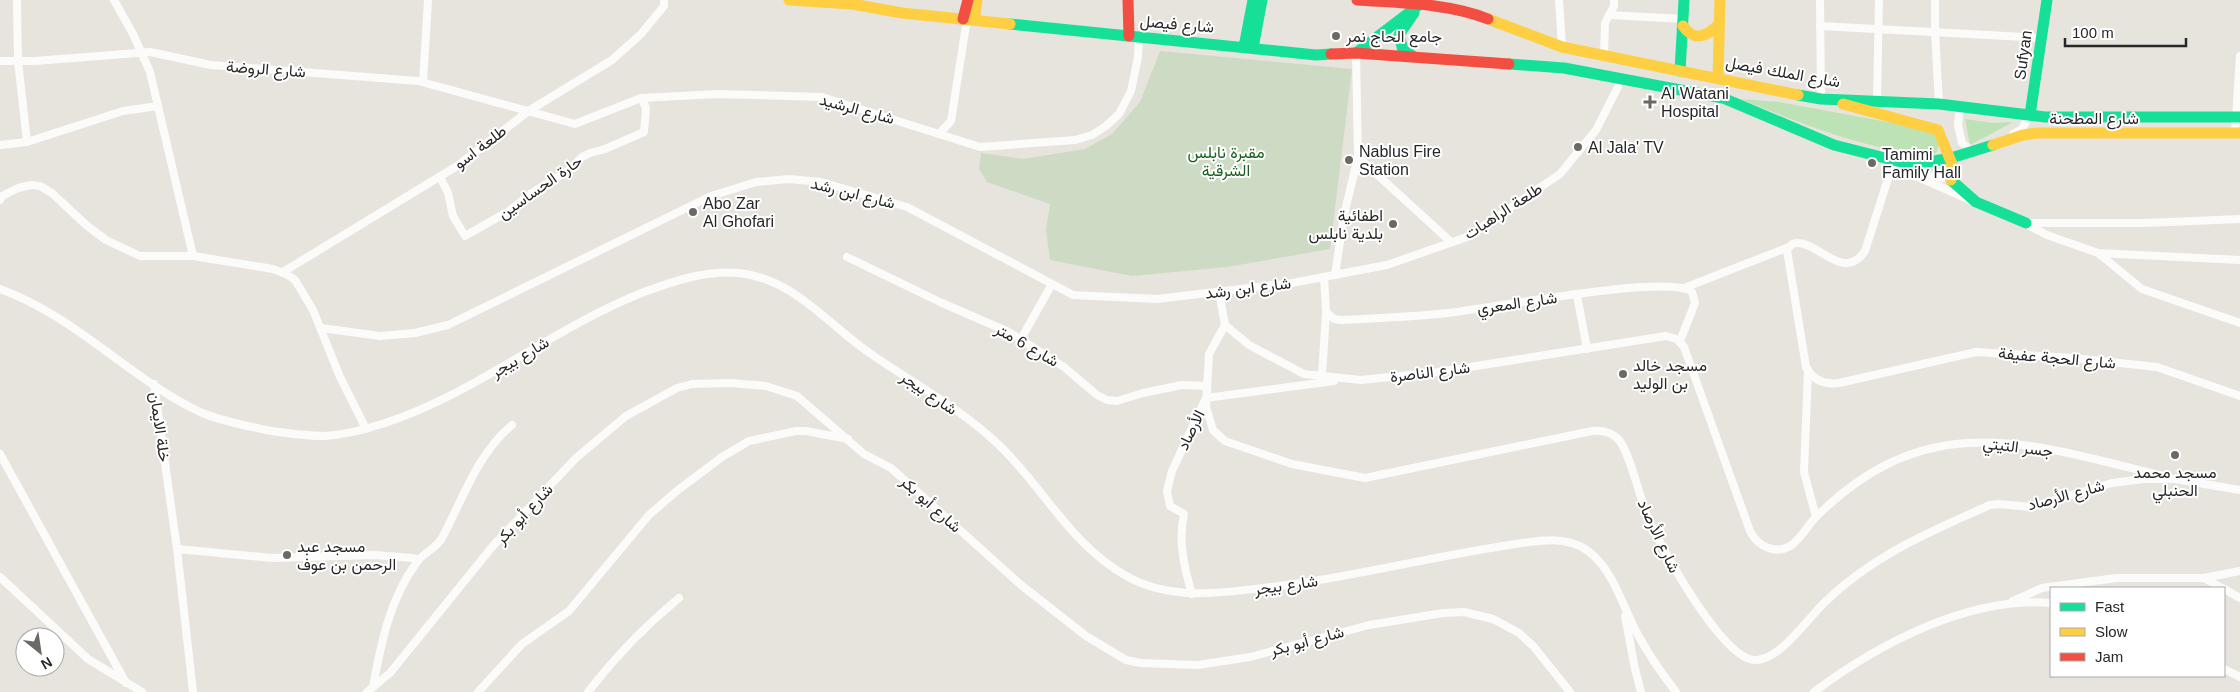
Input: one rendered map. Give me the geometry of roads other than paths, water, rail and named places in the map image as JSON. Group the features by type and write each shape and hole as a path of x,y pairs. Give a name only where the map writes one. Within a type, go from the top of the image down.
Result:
{"main road":[{"name":"شارع فيصل","path":"789,0 836,2 902,13 1316,55 1356,53 1564,68 1622,79"},
{"path":"968,0 968,19"},
{"path":"968,19 977,0"},
{"path":"1128,0 1134,37"},
{"path":"1248,47 1253,0"},
{"path":"1248,47 1262,0"},
{"name":"شارع الملك فيصل","path":"1356,0 1419,3 1473,13 1562,47 1604,57 1821,98 1939,104 2030,115"},
{"path":"1680,71 1684,0"},
{"path":"1718,78 1720,0"},
{"name":"Sufyan","path":"2030,115 2047,0"},
{"path":"1356,53 1419,3"},
{"path":"1415,58 1403,50 1399,35 1419,3"},
{"path":"1683,22 1687,33 1693,36 1710,34 1719,24"},
{"path":"1622,79 1723,98 1834,145 1901,162 1928,162 1951,158"},
{"path":"1821,98 1934,127 1942,133 1946,152 1951,158 1950,179 1976,202 2026,223"},
{"name":"شارع المطحنة","path":"2030,115 2130,118 2238,117"},
{"name":"شارع المطحنة","path":"1951,158 2023,135 2238,133"}],"street":[{"path":"17,0 18,61 27,142"},
{"path":"114,0 150,72 194,256"},
{"path":"423,82 428,0"},
{"path":"1559,0 1562,47"},
{"path":"1604,57 1605,23 1614,6 1614,0"},
{"path":"1820,0 1821,98"},
{"path":"1877,101 1880,0"},
{"path":"1935,0 1934,32 1939,104"},
{"name":"طلعة اسو","path":"283,272 440,176 530,110 612,60 641,34 664,3"},
{"path":"1609,16 1683,22"},
{"path":"939,134 951,121 968,19"},
{"path":"1820,26 2042,38"},
{"name":"شارع الرشيد","path":"530,110 575,124 641,98 718,94 822,97 896,118 980,147 1075,140 1092,135 1113,120 1124,106 1131,91 1138,57 1134,37"},
{"name":"شارع الروضة","path":"0,61 150,52 211,65 423,82 530,110"},
{"path":"1335,275 1344,215 1358,157 1356,53"},
{"path":"2238,133 2240,56"},
{"name":"طلعة الراهبات","path":"1335,275 1387,265 1467,236 1560,174 1596,130 1622,79"},
{"name":"حارة الحساسين","path":"440,176 448,193 453,216 465,236 509,211 530,194 569,170 582,157 644,132 646,108 641,98"},
{"path":"0,146 27,142 123,111 158,106"},
{"path":"1960,106 1958,125 1962,143 1972,151"},
{"path":"1999,143 2022,129 2030,115"},
{"path":"1867,153 1904,172 2026,223 2047,235 2098,253 2240,260"},
{"path":"1358,157 1451,242"},
{"path":"1684,288 1801,242 1837,261 1845,263 1856,260 1865,251 1892,166"},
{"path":"1904,172 1950,179"},
{"name":"شارع ابن رشد","path":"321,328 380,336 415,333 448,325 711,196 756,182 789,179 821,182 907,207 1073,295 1157,299 1292,283 1335,275"},
{"path":"0,200 18,188 31,185 40,186 52,192 85,224 106,240 140,256 194,256 283,272 298,284 313,310 340,377 366,428"},
{"path":"2026,223 2145,223 2240,219"},
{"path":"1789,247 1787,254 1808,370 1804,472 1815,517"},
{"path":"2098,253 2142,289 2240,323"},
{"name":"شارع 6 متر","path":"846,257 942,303 1009,332 1064,367 1097,395 1107,400 1117,401 1143,393 1182,385 1207,386"},
{"name":"شارع بيجر","path":"366,428 404,417 452,396 592,315 634,296 686,278 724,273 741,273 770,282 811,304 864,350 978,428 1018,465 1069,529 1103,562 1129,578 1147,586 1192,594 1218,594 1297,584 1483,549 1557,540 1584,548 1598,560 1613,584 1623,606"},
{"path":"1322,376 1326,312 1324,277"},
{"path":"1021,339 1052,284"},
{"name":"شارع المعري","path":"1326,312 1334,318 1341,320 1447,313 1636,287 1684,288"},
{"path":"1680,341 1695,303 1692,292 1684,288"},
{"path":"0,289 13,294 71,326 154,384"},
{"path":"1220,292 1225,325"},
{"path":"1577,295 1587,348"},
{"name":"شارع الناصرة","path":"1225,325 1249,345 1304,374 1361,380 1438,372 1666,336 1680,341"},
{"name":"شارع الأرصاد","path":"1225,325 1209,354 1206,407 1213,430 1225,441 1292,464 1365,478 1592,431 1611,434 1622,445 1648,517 1680,579 1717,630 1745,658 1752,660 1763,660 1778,652 1826,601 1859,572 1916,538 1990,505 2031,507 2112,483 2144,479 2178,479"},
{"name":"جسر التيتي","path":"1680,341 1684,347 1748,524 1756,540 1768,549 1784,549 1797,540 1815,517 1843,491 1881,467 1922,450 1966,442 1996,441 2026,445 2090,457 2178,479"},
{"name":"شارع الحجة عفيفة","path":"1808,370 1819,381 1830,384 1976,352 2073,358 2157,367 2240,396"},
{"name":"الأرصاد","path":"1192,594 1187,577 1180,532 1184,514 1170,506 1167,491 1172,471 1206,398 1348,379"},
{"name":"شارع أبو بكر","path":"370,690 390,673 492,548 576,458 626,416 677,388 692,384 730,382 758,384 797,396 864,454 891,468 1021,585 1086,636 1126,660 1141,663 1198,665 1250,657 1369,625 1443,613 1464,612 1493,619 1519,633 1534,647 1570,692"},
{"name":"خلة الايمان","path":"154,384 205,414 270,430 327,436 366,428"},
{"name":"خلة الايمان","path":"154,384 177,549 192,692"},
{"path":"370,690 382,636 398,594 418,560 441,541 468,482 496,438 512,425"},
{"path":"478,692 486,681 522,644 569,611 649,515 678,490 722,457 749,441 796,431 806,430 848,439"},
{"path":"0,454 126,683"},
{"path":"2178,479 2240,490"},
{"path":"177,549 272,558 375,555 418,560"},
{"path":"2050,587 2107,580 2204,578 2240,571"},
{"path":"0,577 82,654 142,692"},
{"path":"2204,578 2220,587"},
{"path":"2009,603 2042,588 2050,587"},
{"path":"2225,590 2240,598"},
{"path":"588,692 609,665 654,618 679,598"},
{"path":"1814,692 1844,670 1894,642 1949,618 1977,609 2009,603 2050,603"},
{"path":"1623,606 1641,692"},
{"path":"1623,606 1642,643 1676,692"},
{"path":"2225,670 2240,677"}],"place":[{"name":"جامع الحاج نمر","path":"1336,36"},
{"name":"Al Watani Hospital","path":"1650,102"},
{"name":"Al Jala' TV","path":"1578,147"},
{"name":"Nablus Fire Station","path":"1349,160"},
{"name":"Tamimi Family Hall","path":"1872,163"},
{"name":"Abo Zar Al Ghofari","path":"693,212"},
{"name":"اطفائية بلدية نابلس","path":"1393,224"},
{"name":"مسجد خالد بن الوليد","path":"1623,374"},
{"name":"مسجد محمد الحنبلي","path":"2175,455"},
{"name":"مسجد عبد الرحمن بن عوف","path":"287,555"}],"park label":[{"name":"مقبرة نابلس الشرقية","path":"1226,161"}]}
